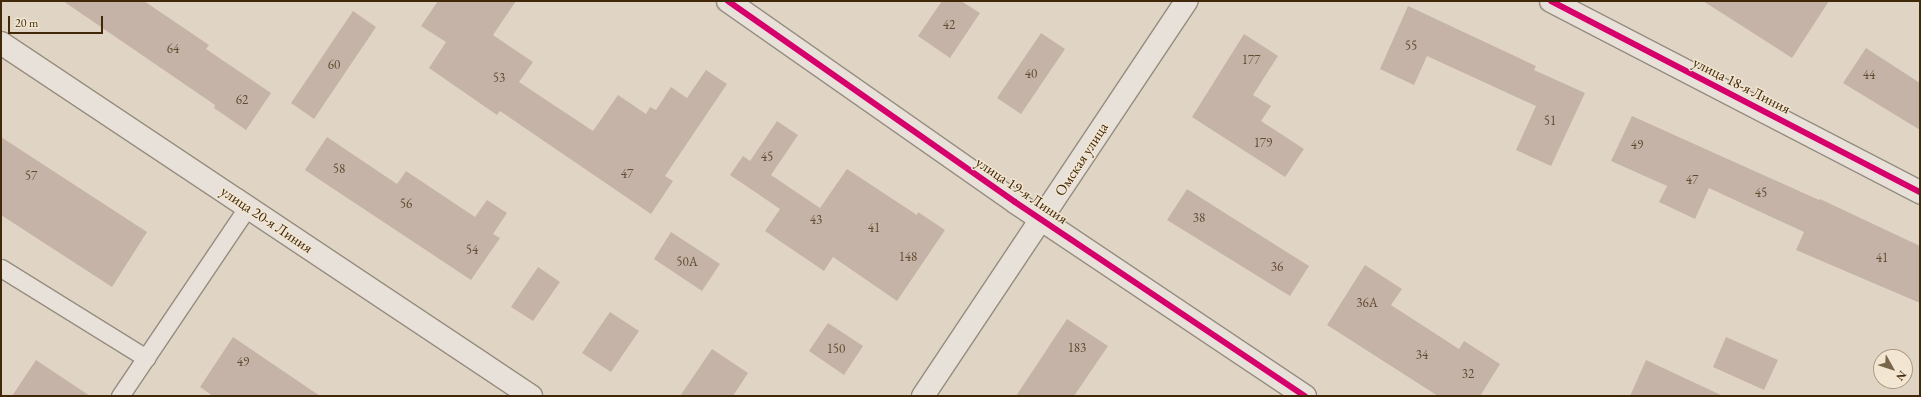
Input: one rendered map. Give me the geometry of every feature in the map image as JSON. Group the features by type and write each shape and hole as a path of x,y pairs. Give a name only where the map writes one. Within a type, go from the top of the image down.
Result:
{"street":[{"name":"улица 19-я Линия","path":"728,1 1041,220 1305,396"},
{"name":"Омская улица","path":"923,396 1186,1"},
{"name":"улица 18-я Линия","path":"1552,1 1920,192"},
{"name":"улица 20-я Линия","path":"1,43 248,206 531,396"}],"lane":[{"path":"121,396 248,206"},
{"path":"1,268 146,358"}],"building":[{"path":"63,1 144,1 209,45 206,49 271,93 246,130 214,108 215,105"},
{"path":"438,1 516,1 493,35 533,62 519,82 593,131 618,95 646,114 650,107 656,110 671,87 687,98 706,70 727,84 665,176 673,181 651,214 500,111 497,115 429,68 446,42 421,26"},
{"path":"942,1 961,1 980,13 950,58 918,36"},
{"path":"1703,1 1829,1 1792,58"},
{"path":"1408,6 1536,66 1534,70 1585,93 1551,166 1516,150 1536,106 1427,56 1414,85 1380,69"},
{"path":"353,11 376,27 314,119 291,103"},
{"path":"1041,33 1065,49 1021,114 997,98"},
{"path":"1244,34 1278,56 1253,95 1271,106 1261,121 1304,149 1285,177 1192,117"},
{"path":"1866,48 1920,83 1920,130 1843,83"},
{"path":"1632,116 1819,200 1820,199 1920,246 1920,303 1796,250 1804,232 1709,188 1695,219 1659,202 1667,186 1611,161"},
{"path":"777,121 798,135 771,175 820,208 847,169 917,215 918,212 945,230 897,301 833,257 824,271 765,231 780,209 730,175 743,156 750,161"},
{"path":"1,137 147,232 112,287 1,215"},
{"path":"327,137 397,184 406,171 475,217 487,200 507,213 493,234 500,238 471,280 305,170"},
{"path":"1187,189 1309,266 1290,296 1167,220"},
{"path":"671,232 720,264 702,291 654,259"},
{"path":"1365,265 1402,289 1391,305 1459,349 1464,341 1500,364 1480,396 1438,396 1327,325"},
{"path":"538,267 560,282 533,321 511,307"},
{"path":"610,312 639,331 611,372 582,353"},
{"path":"1067,319 1108,346 1074,396 1016,396"},
{"path":"828,323 863,346 844,375 809,351"},
{"path":"233,337 320,396 213,396 200,387"},
{"path":"1726,337 1778,360 1764,390 1713,367"},
{"path":"712,349 748,373 733,396 680,396"},
{"path":"36,360 90,396 12,396"},
{"path":"1646,360 1723,396 1630,396"}],"cycle path":[{"path":"728,1 1015,202 1305,396"},
{"path":"1551,1 1920,192"}]}
